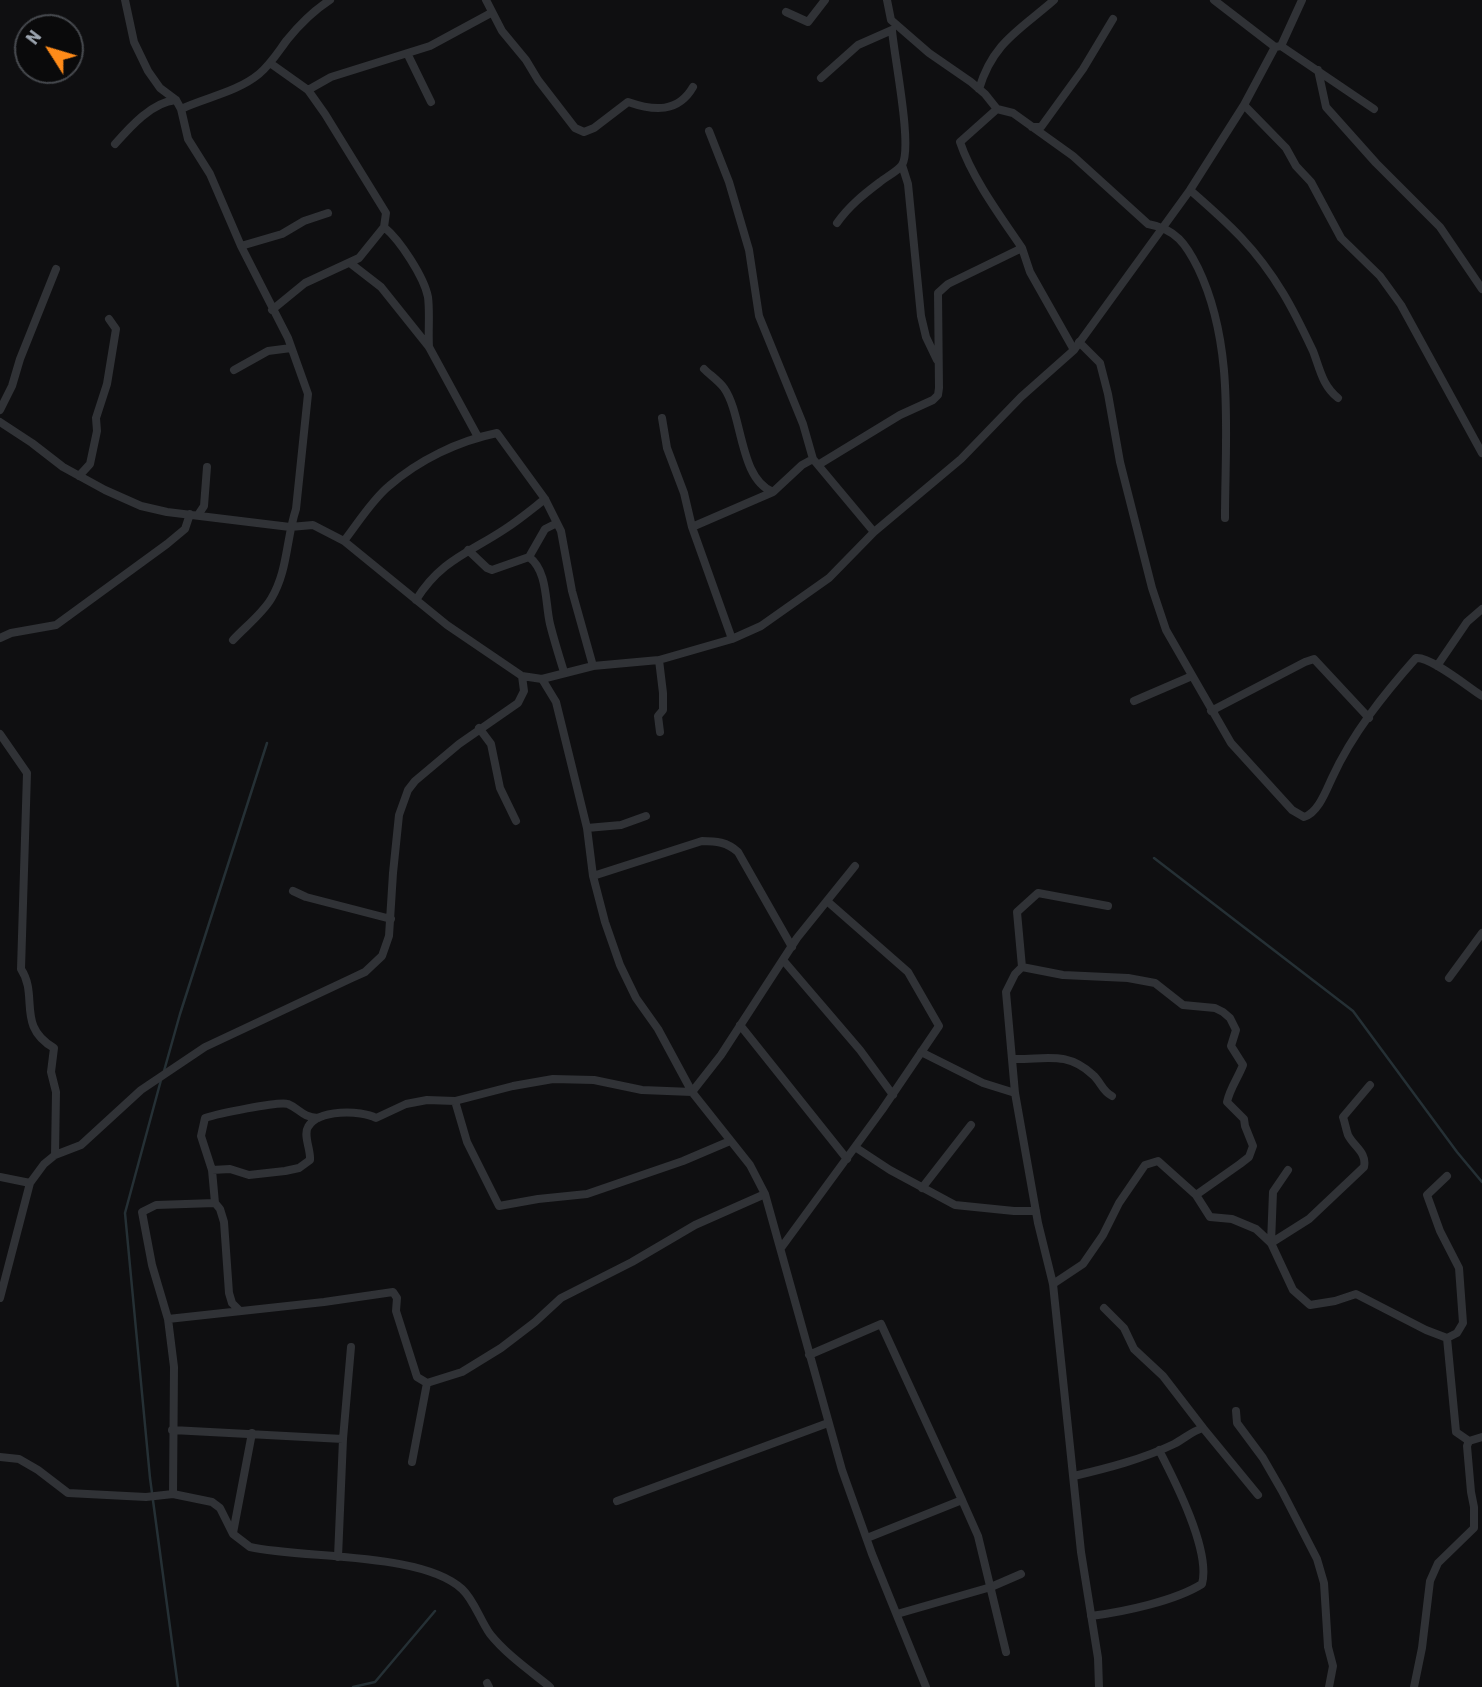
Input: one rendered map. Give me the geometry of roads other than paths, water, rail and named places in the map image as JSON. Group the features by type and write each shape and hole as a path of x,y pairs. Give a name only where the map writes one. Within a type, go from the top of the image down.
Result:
{"street":[{"path":"125,0 134,42 148,72 160,88 176,100 181,109 188,139 211,174 241,246 291,348 308,394 296,509 290,527 286,561 272,598 233,640"},
{"path":"181,109 205,98 232,91 253,78 270,63 307,16 330,0"},
{"path":"486,0 491,13 575,128 584,132 594,128 628,102 648,107 676,107 687,99 694,87"},
{"path":"786,12 808,22 825,0"},
{"path":"887,0 894,62 904,115 905,150 902,165 908,184 921,316 926,337 939,364"},
{"path":"979,89 984,73 1011,34 1054,0"},
{"path":"1214,0 1278,46 1374,108"},
{"path":"0,422 79,476 141,506 167,512 290,527 313,525 344,541 447,625 522,676 542,679 593,666 659,660 732,639 761,626 829,578 874,532 961,458 1021,397 1077,346 1189,190 1244,105 1302,0"},
{"path":"880,11 891,25 979,89 997,109 1013,113 1073,156 1149,224 1164,227 1185,243 1215,311 1222,351 1225,386 1225,518"},
{"path":"308,90 331,77 430,46 491,13"},
{"path":"1032,127 1041,127 1083,69 1113,19"},
{"path":"821,78 858,45 891,25"},
{"path":"408,54 431,102"},
{"path":"270,63 308,90 386,213 384,227 359,258 305,283 272,310"},
{"path":"1318,70 1326,107 1376,163 1440,227 1482,289"},
{"path":"114,145 130,127 164,101 176,100"},
{"path":"1244,105 1286,148 1296,166 1311,182 1341,238 1380,276 1401,305 1482,453"},
{"path":"997,109 961,142 964,154 1022,248 1030,272 1077,346 1100,363 1120,462 1152,588 1166,630 1231,743 1292,810 1304,817 1314,812 1337,767 1369,718 1387,691 1416,658 1422,657 1482,696"},
{"path":"709,131 729,182 749,250 759,316 816,462 874,532"},
{"path":"837,223 848,209 902,165"},
{"path":"1189,190 1231,225 1255,251 1284,294 1327,389 1338,398"},
{"path":"241,246 282,234 304,221 328,213"},
{"path":"384,227 414,267 428,295 429,347"},
{"path":"692,527 773,492 802,466 816,462 900,415 933,400 938,395 939,388 937,307 940,289 1022,248"},
{"path":"350,263 381,287 429,347 478,437"},
{"path":"0,410 12,386 56,269"},
{"path":"79,476 90,464 97,431 96,418 110,371 116,329 109,319"},
{"path":"234,370 268,351 291,348"},
{"path":"704,369 724,388 731,401 750,463 759,482 773,492"},
{"path":"662,418 667,448 684,493 692,527 732,639"},
{"path":"344,541 388,486 426,460 478,437 497,433 545,499 561,531 572,591 593,666"},
{"path":"0,638 11,633 56,625 167,544 185,529 194,514 204,506 207,467"},
{"path":"416,600 429,579 545,499"},
{"path":"468,550 492,570 529,557 545,529 557,523"},
{"path":"529,557 535,561 544,586 549,622 564,672"},
{"path":"1437,666 1467,622 1482,609"},
{"path":"1211,711 1314,659 1369,718"},
{"path":"659,660 663,693 663,710 658,716 660,732"},
{"path":"0,1298 30,1184 44,1164 55,1155 80,1145 141,1090 205,1047 365,972 382,956 389,936 400,816 408,790 415,781 480,728 518,703 524,691 522,676"},
{"path":"1134,701 1192,676"},
{"path":"542,679 556,702 587,828 593,876 620,965 636,998 658,1029 692,1091 750,1165 765,1194 828,1423 867,1538 926,1687"},
{"path":"480,728 491,744 500,788 516,821"},
{"path":"0,734 27,773 21,969 28,980 29,1013 41,1041 54,1048 51,1072 56,1092 55,1155"},
{"path":"587,828 621,825 646,816"},
{"path":"593,876 702,841 718,841 730,845 738,852 792,947"},
{"path":"692,1091 721,1055 792,947 855,866"},
{"path":"293,891 306,897 391,919"},
{"path":"1022,968 1017,912 1038,893 1108,906"},
{"path":"781,1248 893,1095 939,1026 908,972 827,901"},
{"path":"1449,978 1482,933"},
{"path":"783,960 860,1050 893,1095"},
{"path":"1022,968 1015,974 1006,992 1015,1093 1036,1211 1053,1284 1099,1687"},
{"path":"1022,968 1063,975 1155,982 1183,1005 1214,1008 1230,1018 1237,1030 1231,1046 1243,1065 1229,1089 1227,1102 1244,1119 1253,1146 1249,1157 1195,1195"},
{"path":"740,1025 847,1158"},
{"path":"921,1052 983,1083 1015,1093"},
{"path":"1012,1059 1066,1057 1093,1074 1104,1092 1112,1096"},
{"path":"212,1170 230,1169 248,1175 299,1168 310,1160 311,1156 306,1130 309,1125 335,1113 357,1112 376,1118 406,1104 427,1100 455,1101 553,1079 594,1080 642,1090 692,1091"},
{"path":"1271,1243 1309,1219 1364,1167 1366,1161 1363,1153 1349,1137 1343,1117 1370,1085"},
{"path":"455,1101 473,1157 499,1206 587,1194 683,1161 730,1141"},
{"path":"239,1310 232,1303 229,1293 224,1222 215,1203 212,1170 201,1136 205,1118 277,1103 289,1105 307,1117 321,1118"},
{"path":"922,1188 971,1125"},
{"path":"855,1147 955,1205 1036,1211"},
{"path":"1053,1284 1083,1264 1145,1165 1158,1161 1195,1195 1210,1217 1232,1219 1256,1228 1271,1243 1293,1290 1310,1305 1356,1294 1447,1338 1457,1333 1462,1323 1459,1268 1440,1231 1427,1195 1447,1176"},
{"path":"1271,1243 1273,1192 1288,1170"},
{"path":"0,1177 30,1184"},
{"path":"426,1383 461,1372 501,1348 561,1298 632,1262 695,1225 765,1194"},
{"path":"173,1494 174,1367 168,1319 152,1265 142,1212 156,1206 215,1203"},
{"path":"168,1319 229,1314 239,1310 393,1292 397,1298 397,1311 417,1377 426,1383"},
{"path":"1104,1308 1124,1328 1134,1349 1163,1376 1258,1495"},
{"path":"809,1354 881,1324 978,1536 1006,1652"},
{"path":"1447,1338 1456,1432 1469,1441"},
{"path":"338,1556 343,1438 351,1347"},
{"path":"412,1462 426,1383"},
{"path":"1236,1411 1237,1423 1276,1480 1317,1559 1324,1583 1328,1647 1333,1666 1328,1687"},
{"path":"617,1501 828,1423"},
{"path":"1074,1476 1108,1468 1159,1450 1203,1428"},
{"path":"172,1430 343,1438"},
{"path":"233,1534 252,1433"},
{"path":"1469,1441 1482,1437"},
{"path":"1414,1687 1430,1581 1438,1563 1474,1528 1467,1447 1469,1441"},
{"path":"1091,1616 1160,1601 1193,1590 1202,1584 1206,1572 1201,1543 1159,1450"},
{"path":"0,1457 19,1459 68,1493 146,1497 173,1494 212,1502 220,1508 233,1534 250,1547 393,1563 439,1574 454,1582 468,1596 490,1634 505,1650 550,1687"},
{"path":"867,1538 962,1500"},
{"path":"897,1614 991,1587 1021,1574"}],"waterway":[{"path":"164,1071 267,743"},
{"path":"1154,858 1353,1011 1482,1182"},
{"path":"161,1080 125,1213 150,1478 178,1687"},
{"path":"353,1687 375,1682 435,1611"}]}
